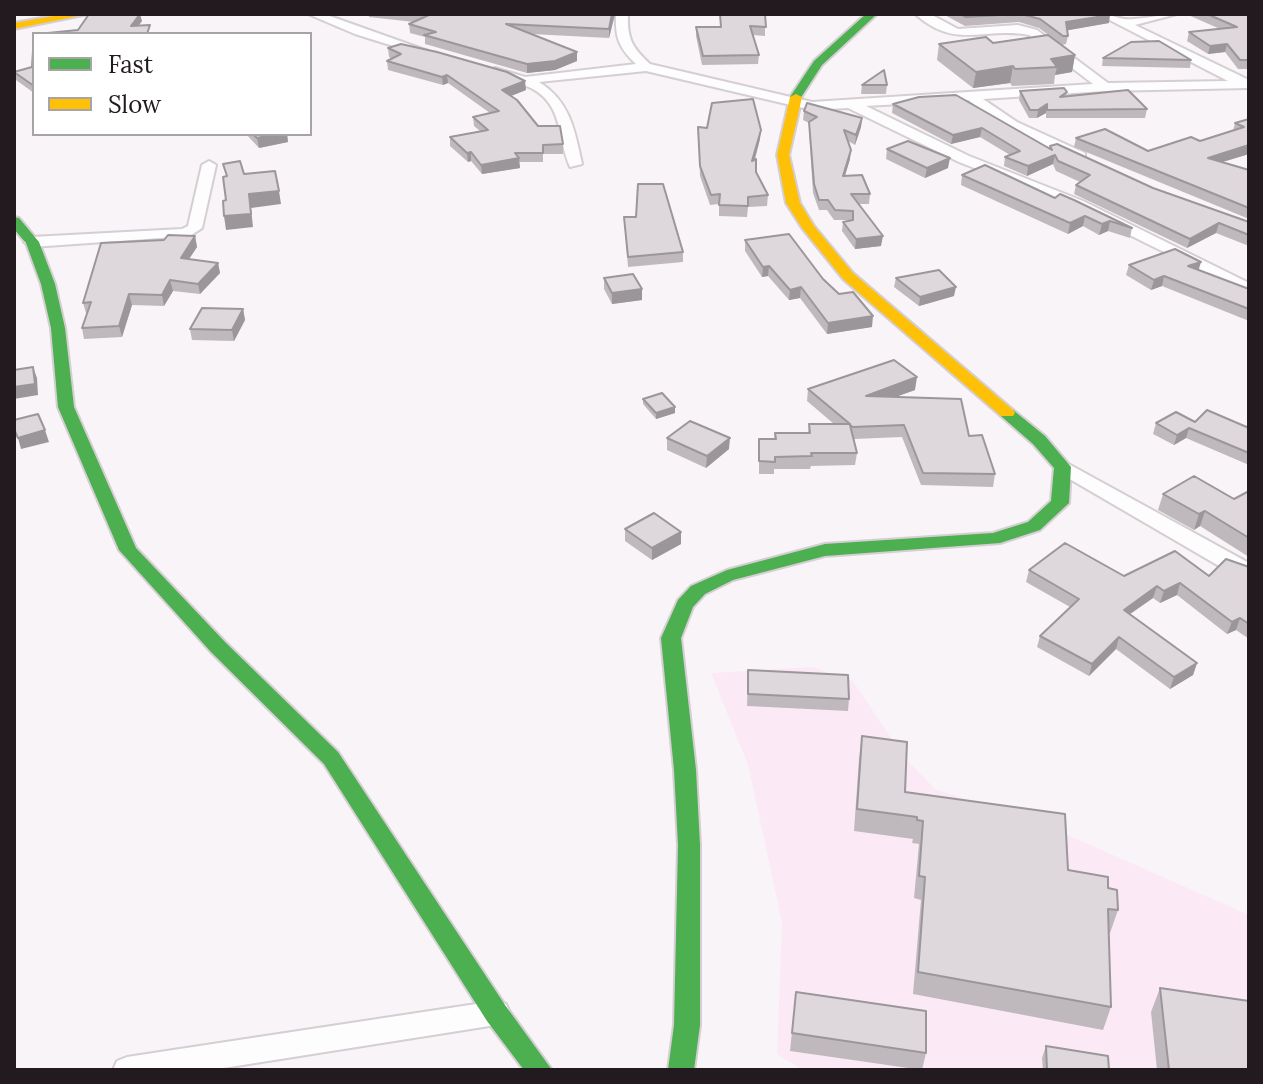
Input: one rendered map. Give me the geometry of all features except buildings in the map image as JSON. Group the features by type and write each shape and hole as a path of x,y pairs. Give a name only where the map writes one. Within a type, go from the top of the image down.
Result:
{"main road":[{"path":"14,26 83,14"},
{"path":"681,1070 687,1025 689,845 685,770 671,638 685,605 698,590 727,576 825,550 994,539 1034,526 1060,503 1063,467 1039,440 848,276 793,203 783,155 792,102 818,63 872,14"},
{"path":"14,221 32,242 48,284 58,328 66,407 128,550 218,647 331,758 496,1013 539,1070"}],"street":[{"path":"314,14 429,54"},
{"path":"622,14 621,35 625,47 646,67"},
{"path":"921,14 956,33 1018,29 1033,32 1105,87"},
{"path":"1104,14 1247,85"},
{"path":"1125,24 1171,14"},
{"path":"527,80 646,67 812,106 1105,87 1247,85"},
{"path":"478,68 527,80 557,99 562,106 575,164"},
{"path":"971,96 1012,125 1100,165"},
{"path":"853,105 964,159 1078,204 1249,289"},
{"path":"32,242 164,237 185,233 195,228 209,165"},
{"path":"1063,467 1233,565 1249,570"},
{"path":"127,1070 496,1013"}],"shaded area":[{"path":"812,667 853,681 903,756 935,789 1054,829 1249,915 1249,1070 803,1070 777,1054 782,922 748,765 711,673"}],"traffic: fast":[{"path":"796,97 818,63 872,14"},
{"path":"14,221 32,242 48,284 58,328 66,407 128,550 218,647 331,758 496,1013 539,1070"},
{"path":"681,1070 687,1025 689,845 685,770 671,638 685,605 698,590 727,576 825,550 994,539 1034,526 1060,503 1063,467 1039,440 1007,413"}],"traffic: slow":[{"path":"14,26 83,14"},
{"path":"796,97 783,155 793,203 809,228 848,276 1007,413"}]}
